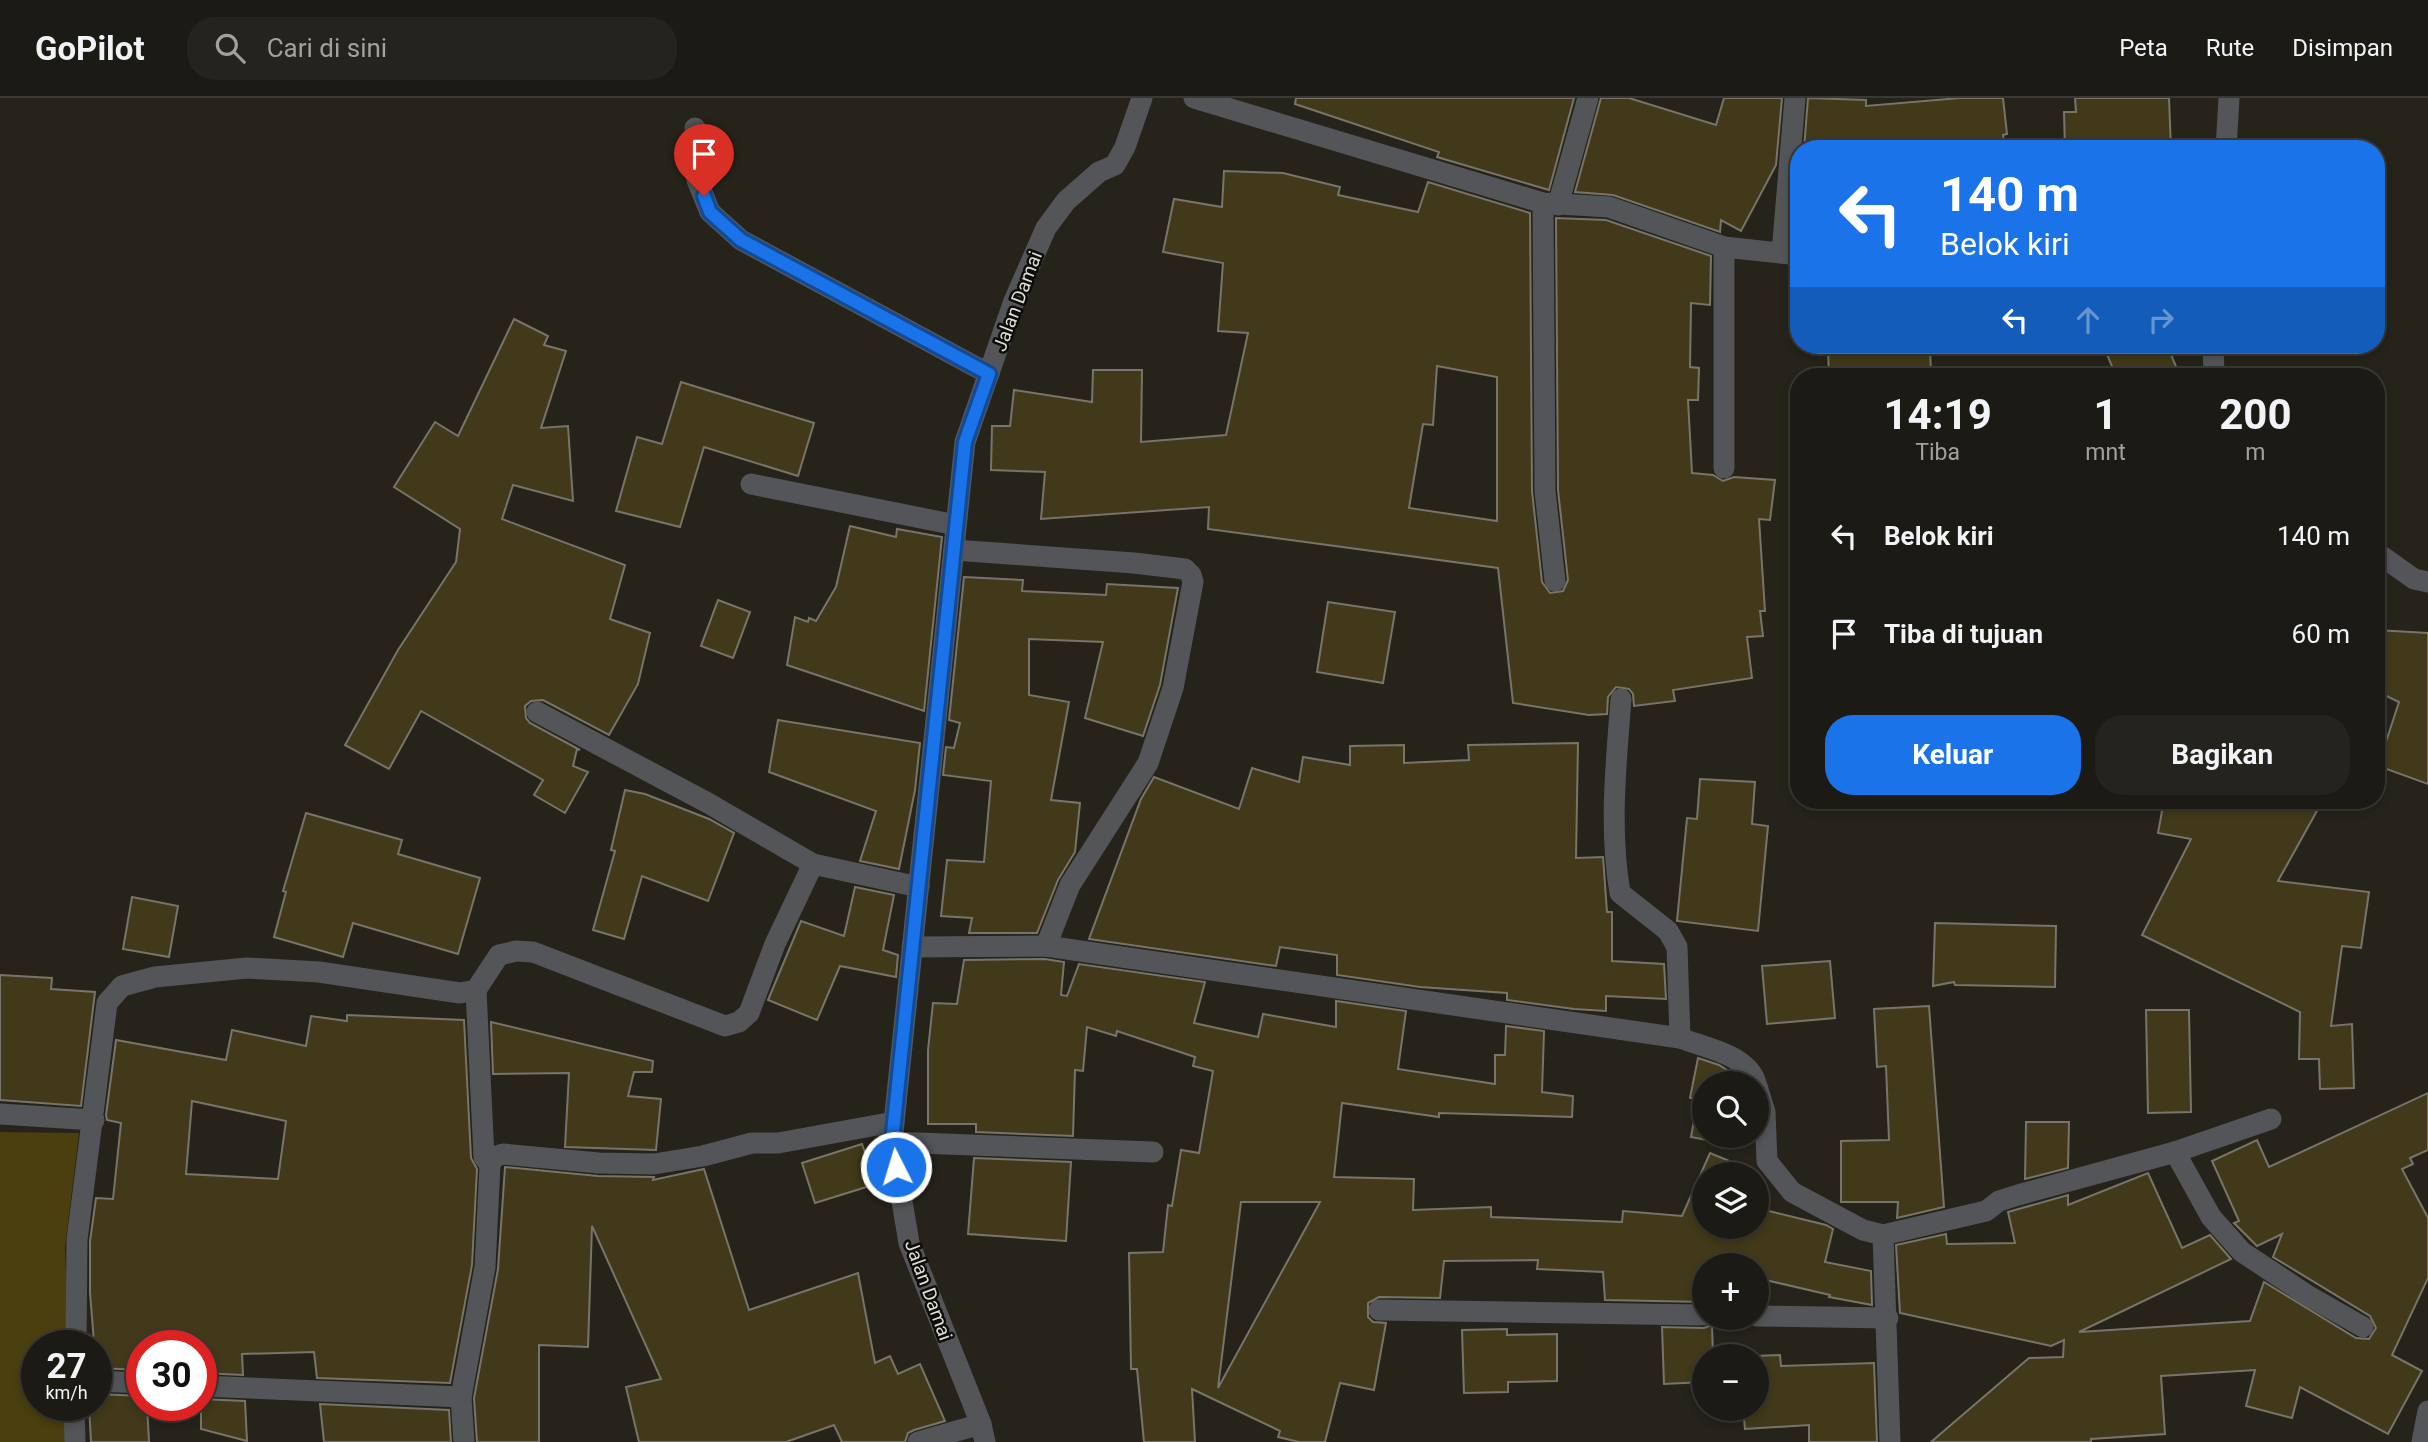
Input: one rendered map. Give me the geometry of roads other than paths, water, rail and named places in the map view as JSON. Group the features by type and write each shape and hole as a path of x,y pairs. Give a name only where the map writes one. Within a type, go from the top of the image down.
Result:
{"street":[{"name":"Jalan Damai","path":"983,1433 909,1243 893,1132 965,442 1014,301 1046,228 1066,201 1099,172 1115,165 1125,147 1142,98"},
{"path":"1194,98 1550,204 1609,207 1724,247 1790,254"},
{"path":"1555,581 1545,491 1550,204 1588,98"},
{"path":"1794,140 1795,98"},
{"path":"2227,140 2229,98"},
{"path":"695,128 697,180 710,212 741,240 989,374"},
{"path":"1724,247 1724,468"},
{"path":"751,484 956,525"},
{"path":"954,550 1185,569 1193,582 1173,688 1148,763 1070,885 1045,946"},
{"path":"2385,558 2414,579 2428,582"},
{"path":"1621,699 1612,814 1613,853 1620,893 1668,931 1677,947 1679,1038"},
{"path":"537,712 708,803 813,864 919,887"},
{"path":"490,1165 484,1157 476,990 499,955 516,951 533,953 725,1026 739,1022 749,1013 775,944 813,864"},
{"path":"912,947 1045,946 1679,1038 1739,1060 1750,1071"},
{"path":"76,1330 77,1240 107,1003 122,986 155,978 247,968 319,972 460,993 476,990"},
{"path":"0,1114 94,1120"},
{"path":"1766,1148 1767,1161 1792,1192 1863,1230 1883,1235 1986,1211 1999,1201 2175,1152 2271,1119"},
{"path":"464,1442 461,1397 485,1268 490,1165 494,1157 503,1154 599,1163 654,1164 703,1156 752,1143 893,1132 1153,1152"},
{"path":"2175,1152 2211,1217 2242,1252 2307,1295 2363,1327"},
{"path":"1883,1235 1888,1318 1890,1442"},
{"path":"1379,1310 1692,1315"},
{"path":"1769,1316 1888,1318"},
{"path":"217,1387 461,1397"},
{"path":"2422,1442 2428,1411"},
{"path":"74,1421 75,1442"},
{"path":"918,1442 983,1433"}]}
